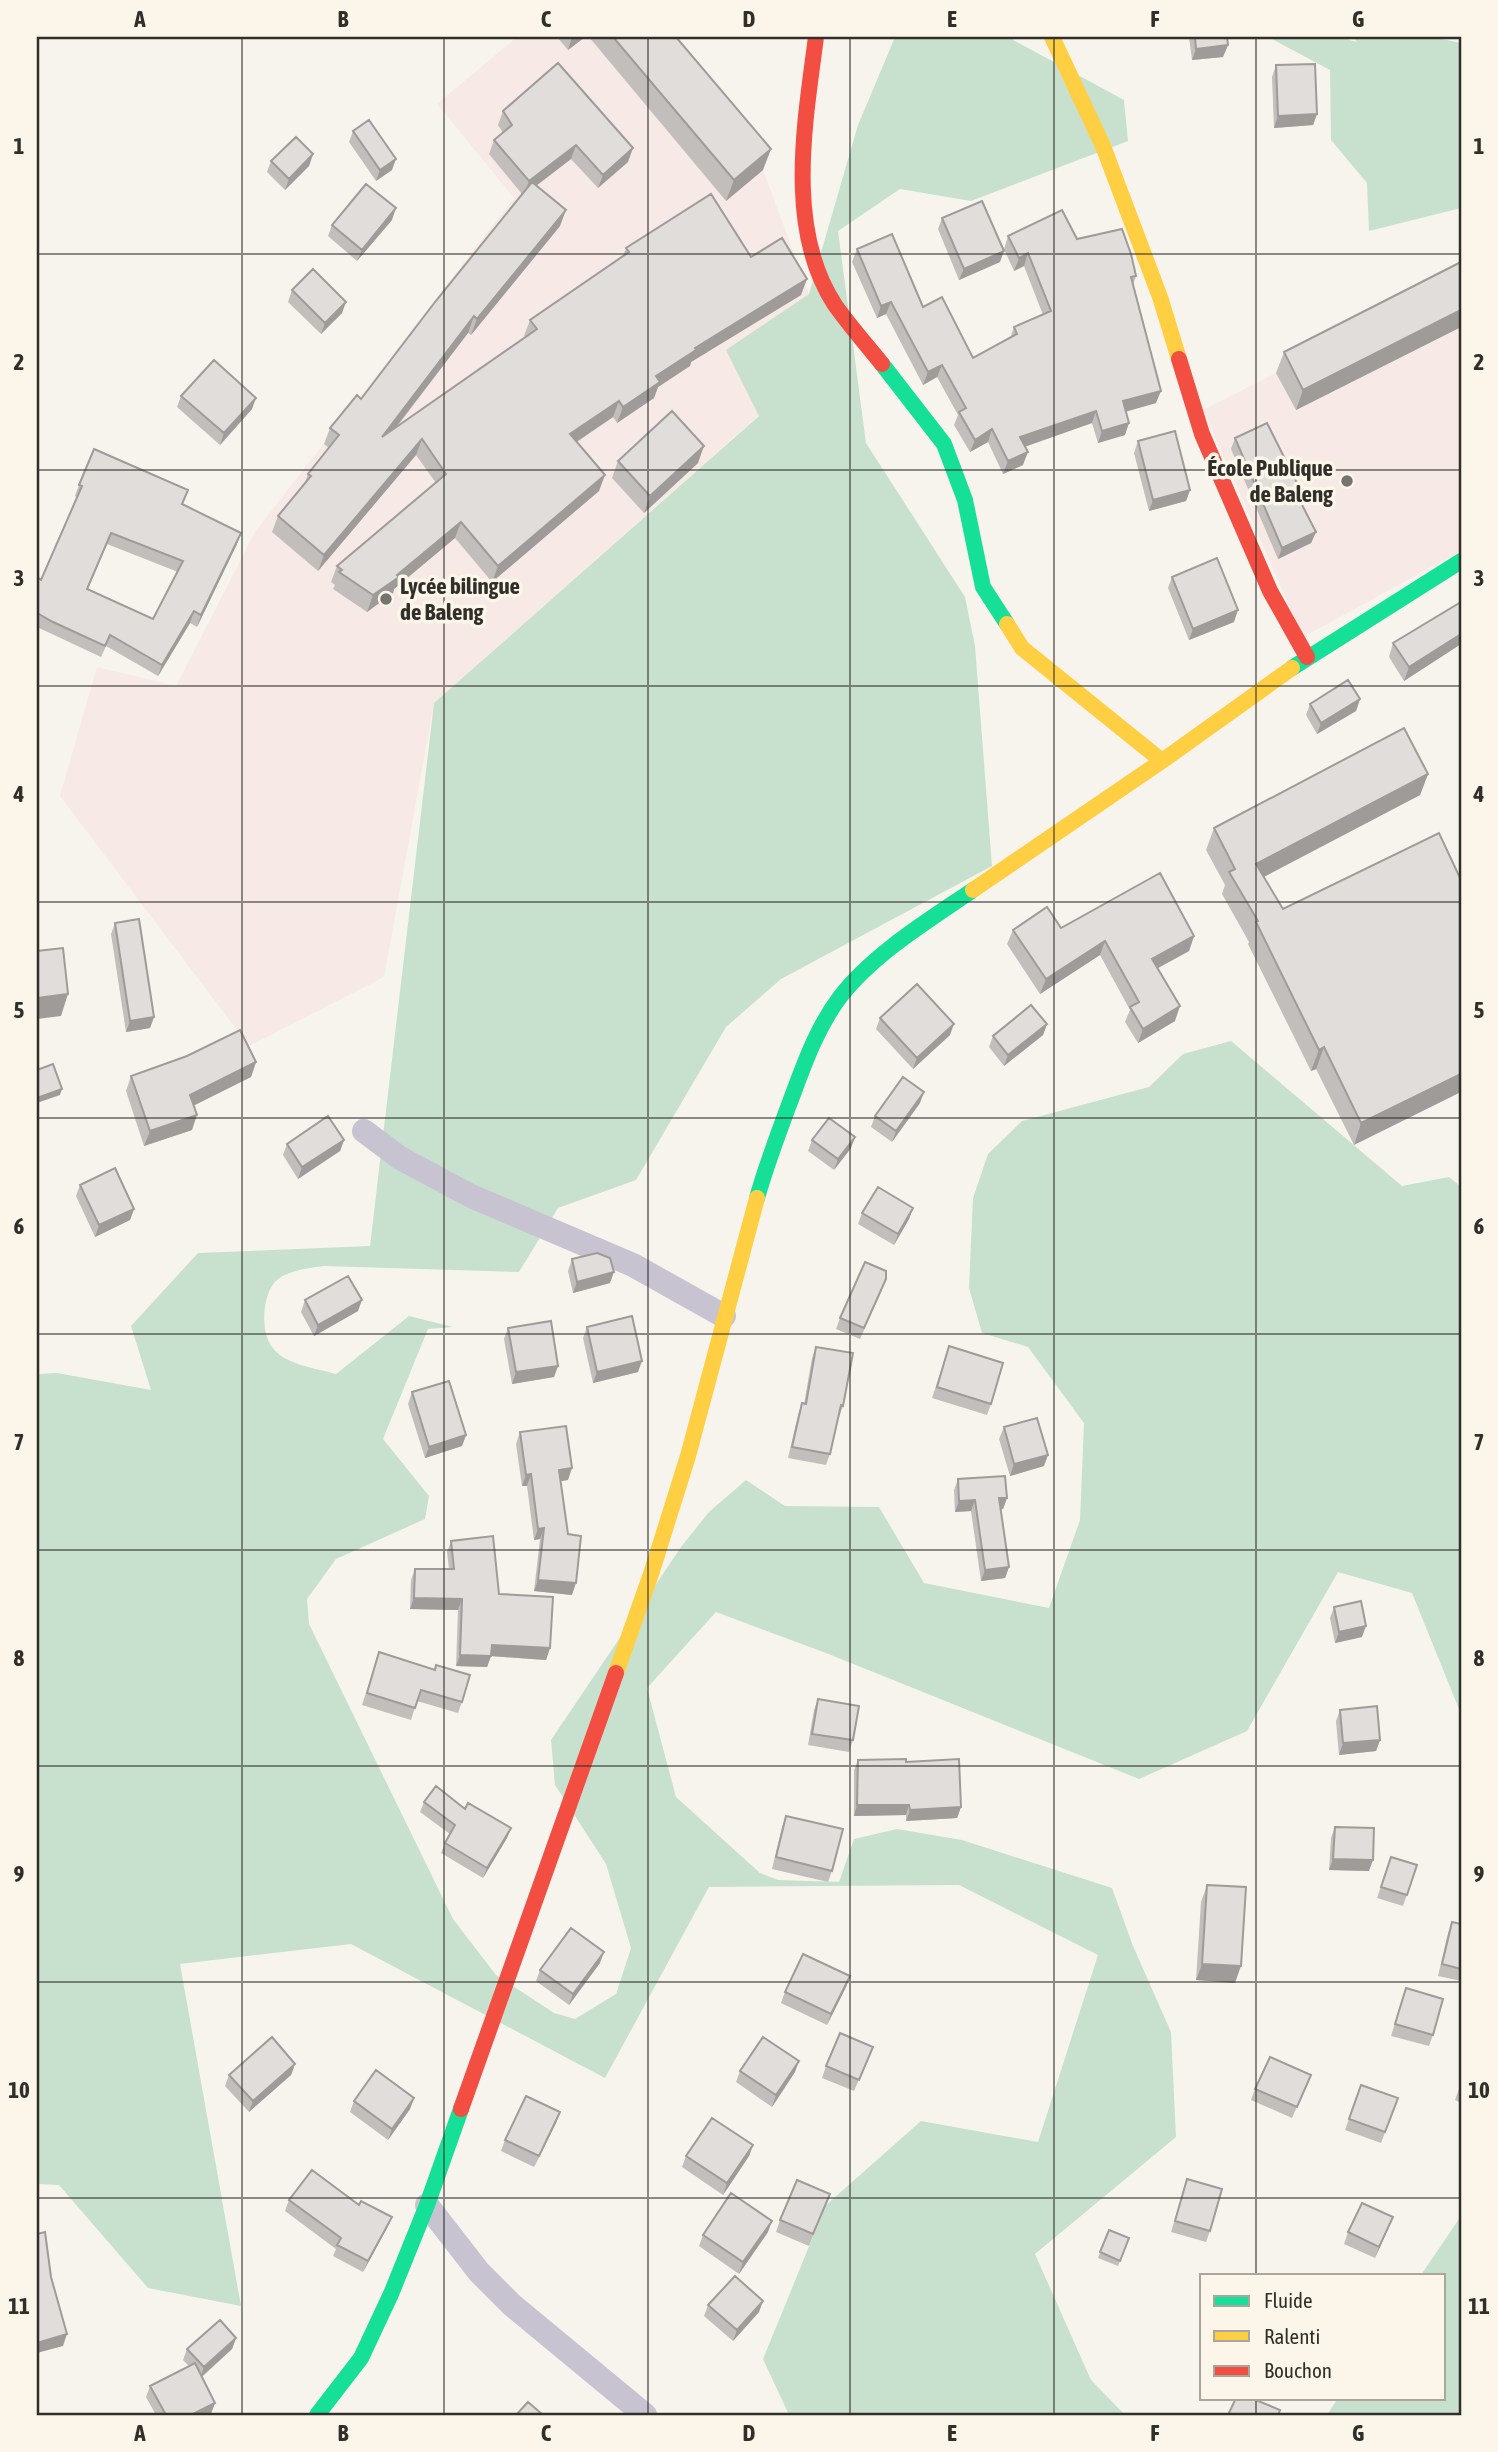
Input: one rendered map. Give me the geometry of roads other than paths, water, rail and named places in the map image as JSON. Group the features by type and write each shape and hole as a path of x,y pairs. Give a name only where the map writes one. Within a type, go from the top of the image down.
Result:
{"street":[{"path":"816,37 806,111 801,179 810,250 834,303 944,444 965,500 983,587 1022,648 1162,761"},
{"path":"1052,37 1103,146 1156,284 1202,434 1270,591 1307,657"},
{"path":"317,2415 361,2358 391,2294 427,2205 651,1574 688,1456 766,1166 813,1040 842,996 874,963 919,927 1162,761 1307,657 1461,561"},
{"path":"364,1132 400,1157 471,1196 633,1265 724,1316"},
{"path":"427,2205 479,2272 512,2305 645,2415"}],"place":[{"name":"École Publique de Baleng","path":"1347,481"},
{"name":"Lycée bilingue de Baleng","path":"386,599"}]}
